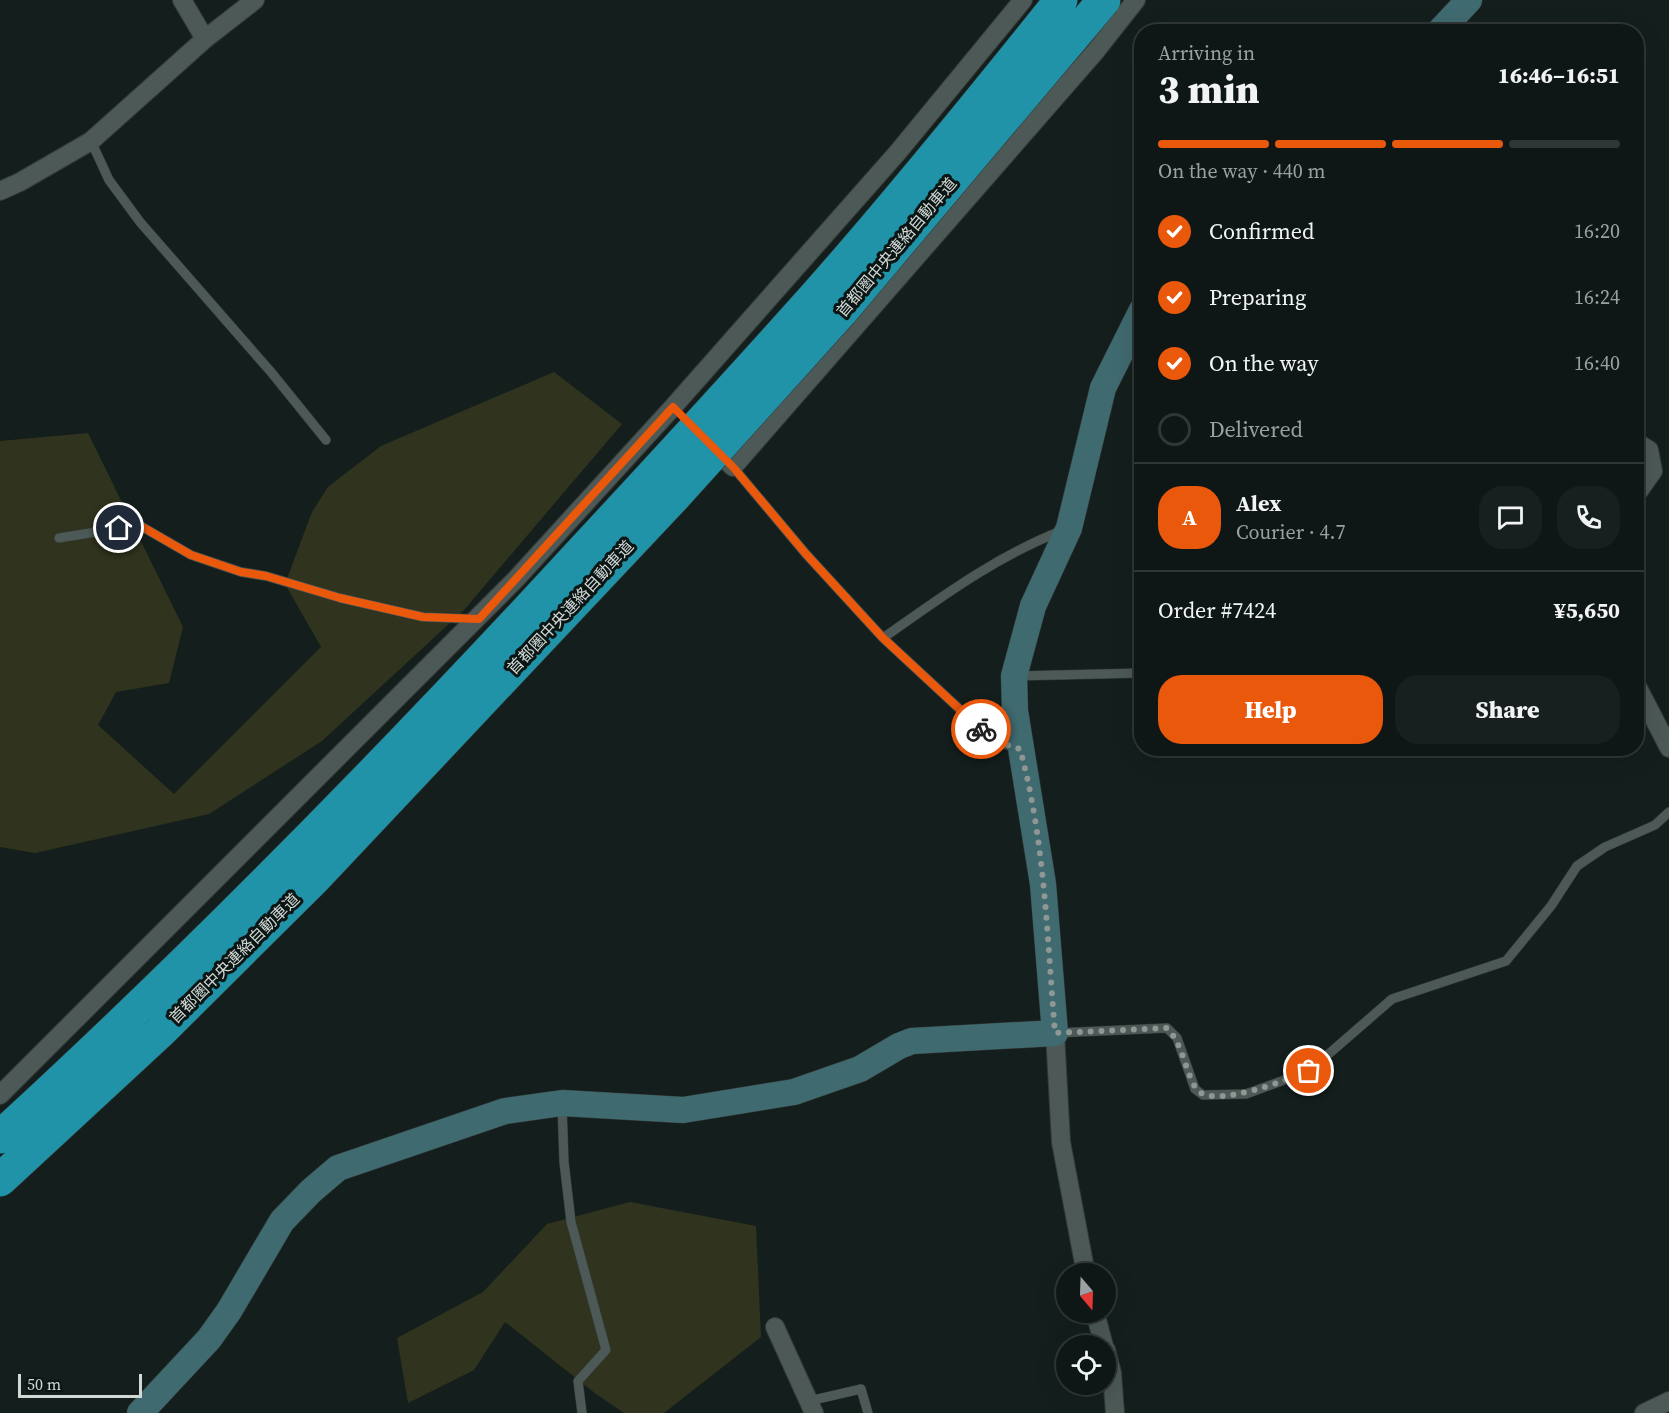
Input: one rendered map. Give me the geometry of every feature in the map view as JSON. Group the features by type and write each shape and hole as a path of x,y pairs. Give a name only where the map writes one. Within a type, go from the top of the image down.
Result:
{"highway":[{"name":"首都圏中央連絡自動車道","path":"0,1137 283,865 463,681 818,292 980,101 1061,0"},
{"name":"首都圏中央連絡自動車道","path":"0,1180 160,1032 315,878 666,506 841,312 1104,0"}],"street":[{"path":"182,0 205,39"},
{"path":"0,191 91,141 205,39 255,0"},
{"path":"0,1095 479,619 673,407 898,152 1023,0"},
{"path":"673,407 733,467 1095,52 1136,0"},
{"path":"1446,24 1469,0"},
{"path":"1084,1263 1062,1142 1043,884 1026,772 1020,749 1015,711 1014,676 1033,606 1069,528 1103,388 1134,326"},
{"path":"1644,447 1649,450 1653,471 1644,484"},
{"path":"1644,700 1669,748"},
{"path":"140,1413 209,1339 282,1221 311,1191 338,1168 505,1110 562,1103 683,1110 794,1092 860,1069 912,1041 1055,1033"},
{"path":"775,1327 812,1407"},
{"path":"1113,1395 1114,1413"},
{"path":"1644,1413 1669,1401"}],"lane":[{"path":"91,141 109,180 140,222 271,372 326,440"},
{"path":"733,467 806,554 883,638 994,741 1020,749"},
{"path":"59,538 139,525 191,555 241,572 266,576 340,598 423,617 479,619"},
{"path":"883,638 987,566 1034,542 1069,528"},
{"path":"1014,676 1134,673"},
{"path":"1055,1033 1167,1028 1177,1038 1195,1089 1203,1095 1246,1094 1299,1075 1309,1071 1392,999 1506,962 1551,906 1577,866 1605,848 1655,825 1669,812"},
{"path":"562,1103 564,1162 571,1222 606,1350 578,1381 582,1413"},
{"path":"812,1407 861,1389 868,1413"}],"green space":[{"path":"554,372 622,424 464,610 322,741 209,814 35,853 0,847 0,441 88,433 183,627 169,683 116,692 98,725 174,794 321,647 285,584 312,512 328,487 381,446"},
{"path":"630,1202 756,1226 761,1337 664,1413 624,1413 596,1394 505,1322 474,1370 408,1403 397,1338 483,1292 547,1224"}],"way so far":[{"path":"981,729 994,741 1020,749 1026,772 1043,884 1055,1033 1167,1028 1177,1038 1195,1089 1203,1095 1246,1094 1309,1071"}],"route":[{"path":"119,528 139,525 191,555 241,572 266,576 340,598 423,617 479,619 673,407 733,467 806,554 883,638 981,729"}]}
